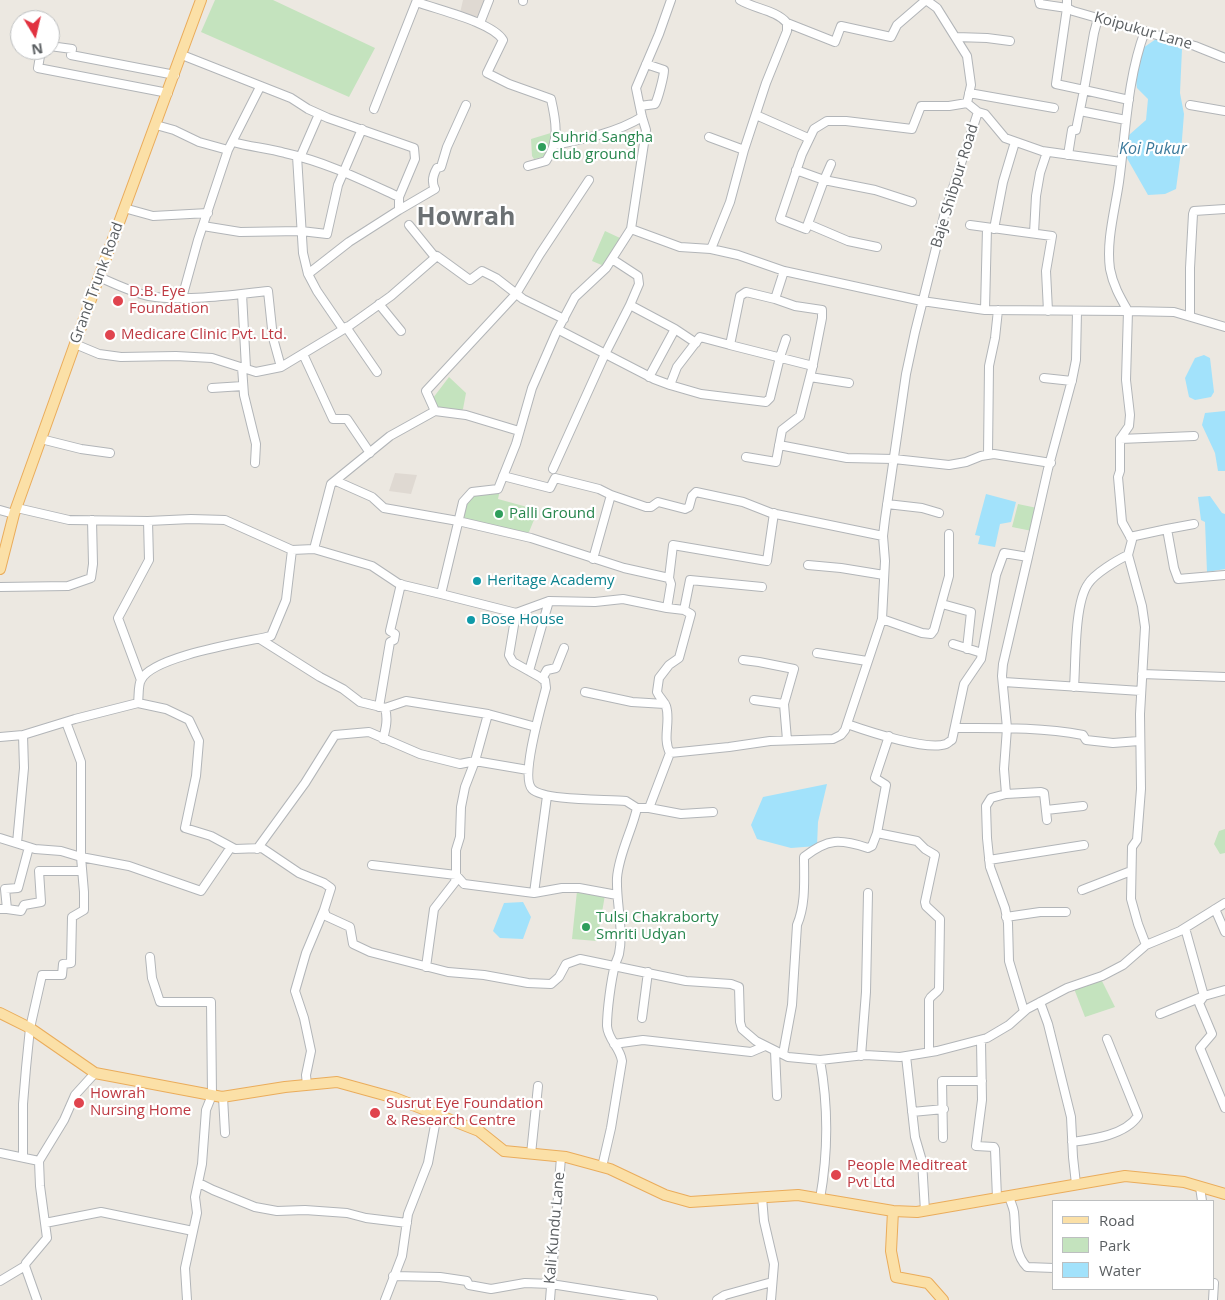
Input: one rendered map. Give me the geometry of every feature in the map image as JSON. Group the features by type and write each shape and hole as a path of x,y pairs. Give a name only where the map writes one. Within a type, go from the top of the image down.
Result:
{"main road":[{"name":"Grand Trunk Road","path":"0,569 15,511 98,277 175,75 201,0"},
{"path":"0,1013 30,1028 95,1073 223,1096 337,1082 395,1098 479,1130 504,1151 561,1157 610,1169 665,1195 690,1202 798,1195 893,1211 917,1212 1125,1176 1184,1182 1225,1194"},
{"path":"893,1211 891,1251 896,1277 928,1283 943,1300"}],"street":[{"path":"480,24 489,0"},
{"path":"441,594 463,502 472,492 498,489 519,432 532,388 575,297 606,268 631,229 646,130 636,88 671,0"},
{"path":"740,0 748,5 782,17 788,23 835,42 841,26 891,37 897,25 926,0"},
{"name":"Baje Shibpur Road","path":"847,724 882,619 883,536 906,374 922,301 945,212 978,112 967,103 971,85 967,56 956,36 936,8 926,0"},
{"name":"Koipukur Lane","path":"1039,0 1040,4 1067,4 1098,18 1202,48 1225,58"},
{"path":"374,109 417,1 480,24 500,36 503,40 487,73 508,84 551,99 556,145 546,161 528,166"},
{"path":"1067,4 1056,84 1129,100"},
{"path":"1068,155 1072,130 1076,130 1098,18"},
{"path":"711,249 730,202 744,150 766,84 787,31 788,23"},
{"path":"1145,31 1134,66 1126,120 1110,242 1110,268 1116,291 1128,311 1126,380 1130,415 1129,426 1120,439 1120,471 1118,477 1122,522 1132,540 1128,555 1142,606 1145,627 1139,741 1140,798 1137,840 1132,847 1131,899 1146,944"},
{"path":"956,36 1010,41"},
{"path":"60,47 72,49 71,54 175,75"},
{"path":"182,55 291,98 319,114 414,148 415,159 400,197 399,210"},
{"path":"39,60 38,68 168,93"},
{"path":"640,106 656,104 659,99 660,86 664,74 664,70 646,64"},
{"path":"182,298 228,150 260,87"},
{"path":"969,93 1054,108"},
{"path":"831,164 806,229 780,219 808,138 814,129 827,122 846,121 912,129 921,106 949,106 967,103"},
{"path":"308,274 349,242 399,210 435,190 432,182 434,175 438,168 441,168 447,147 466,105"},
{"path":"1190,105 1225,111"},
{"path":"1080,111 1126,120"},
{"path":"978,112 985,114 1005,138 1015,142 1047,152 1121,162"},
{"path":"319,114 300,154 303,253 308,274 317,292 377,372"},
{"path":"756,116 808,138"},
{"path":"556,145 613,130 642,118"},
{"path":"156,124 199,142 228,150"},
{"path":"203,226 240,232 301,231 327,234 335,195 343,171 362,129"},
{"path":"708,137 744,150"},
{"path":"233,142 300,154 400,197"},
{"path":"986,310 990,228 1015,142"},
{"path":"1034,232 1036,196 1040,173 1047,152"},
{"path":"796,170 824,180 875,190 912,202"},
{"path":"435,411 426,391 516,294 589,180"},
{"path":"124,208 154,216 208,213"},
{"path":"1190,316 1189,281 1193,214 1194,211 1225,209"},
{"path":"408,224 435,257 437,256 470,280 482,272 496,278 523,299 564,319"},
{"path":"808,224 848,241 877,247"},
{"path":"970,226 1034,232 1052,236 1046,271 1048,311"},
{"path":"631,229 680,247 711,249 738,255 784,271 922,301 986,310 1174,312 1225,327"},
{"path":"75,344 99,354 121,357 176,356 212,358 256,372 282,367 345,328 391,296 435,257"},
{"path":"553,469 639,284 638,276 612,259"},
{"path":"775,299 784,271"},
{"path":"98,277 122,288 150,296 182,298 268,292 272,338 282,367"},
{"path":"730,345 740,296 746,292 795,306 822,310 813,366 800,416 782,430 776,462 746,458"},
{"path":"242,294 243,386 256,444 255,463"},
{"path":"379,304 401,331"},
{"path":"630,305 696,342"},
{"path":"988,455 989,366 998,310"},
{"path":"1006,794 1004,769 1007,728 1002,676 1003,664 1072,381 1076,360 1077,311"},
{"path":"649,377 675,329"},
{"path":"559,330 649,377 670,385 701,394 766,402 770,398 786,339"},
{"path":"670,385 677,367 700,337 813,366"},
{"path":"303,354 333,419 347,419 370,453"},
{"path":"810,377 849,383"},
{"path":"1044,378 1072,381"},
{"path":"212,388 243,386"},
{"path":"314,549 331,484 390,436 435,411 466,415 519,432"},
{"path":"1120,439 1194,436"},
{"path":"41,439 81,449 110,453"},
{"path":"779,444 847,458 894,459 949,465 994,454 1051,463"},
{"path":"503,476 550,488 555,478 599,489 646,507 651,507 658,502 685,509 689,507 692,496 696,492 743,502 774,513 883,536"},
{"path":"336,481 372,497 384,508 458,521 531,538 624,568 670,578"},
{"path":"593,559 611,495"},
{"path":"887,504 922,508 939,513"},
{"path":"0,510 69,520 148,522 191,519 225,520 292,550 314,549 372,566 401,584 516,613 549,601 595,602 623,599 684,610 691,614 679,658 669,665 659,678 658,692 666,704 665,732 670,753 649,808"},
{"path":"667,608 673,545 767,561 774,513"},
{"path":"0,587 68,586 92,578 92,520"},
{"path":"138,703 140,680 118,618 149,560 148,522"},
{"path":"1130,537 1194,524"},
{"path":"1167,529 1174,568 1178,579 1225,575"},
{"path":"882,619 922,633 931,634 934,630 949,576 949,534"},
{"path":"140,680 151,669 183,656 271,636 286,600 292,550"},
{"path":"670,753 729,747 746,743 833,739 841,735 847,724 930,745 946,744 952,740 956,728 964,684 981,659 996,575 1004,553 1028,557"},
{"path":"1074,687 1081,601 1088,583 1114,562 1128,555"},
{"path":"808,565 884,575"},
{"path":"684,610 690,580 762,588"},
{"path":"384,739 387,714 382,707 387,655 390,642 394,640 395,634 390,631 401,584"},
{"path":"529,671 549,601"},
{"path":"942,604 971,612 967,649"},
{"path":"516,613 509,655 512,662 545,680 546,688 528,770 529,783 532,789 547,796 626,801 637,808 649,808 681,814 713,812"},
{"path":"260,639 320,677 343,689 360,702 382,707 406,701 488,714 536,727"},
{"path":"953,644 982,653"},
{"path":"542,679 547,670 556,668 564,648"},
{"path":"816,653 867,661"},
{"path":"743,660 794,669 784,704 787,740"},
{"path":"1142,674 1225,677"},
{"path":"1004,682 1141,691"},
{"path":"585,692 632,702 666,704"},
{"path":"754,700 784,704"},
{"path":"0,737 23,735 107,710 138,703 166,709 188,720 198,742 196,776 185,828 211,836 236,849 262,848 299,873 324,883 331,888 306,954 295,991 304,1018 311,1051 306,1075 308,1085"},
{"path":"426,967 434,909 455,882 456,850 460,837 461,807 465,787 475,761 488,714"},
{"path":"23,1158 23,1104 30,1028 42,975 62,975 63,964 72,963 72,917 84,910 81,858 81,762 66,722"},
{"path":"956,728 1018,727 1064,731 1083,735 1086,740 1113,743 1139,741"},
{"path":"257,849 305,783 334,735 369,732 420,754 460,764 475,761 528,770"},
{"path":"17,843 24,768 23,735"},
{"path":"777,1096 779,1052 792,1005 797,926 805,888 804,857 816,848 831,841 849,842 868,848 872,846 878,833 886,785 875,778 889,736"},
{"path":"1024,1012 1009,961 1006,917 993,879 989,860 986,806 991,798 1006,794 1041,792 1045,796 1047,820"},
{"path":"534,893 547,796"},
{"path":"1046,810 1083,806"},
{"path":"602,1167 611,1128 622,1061 620,1053 610,1038 607,1027 615,966 619,955 620,930 617,877 621,856 637,808"},
{"path":"878,833 917,841 935,855 925,902 926,906 940,919 938,989 936,994 930,997 929,1000 929,1052"},
{"path":"0,838 35,849 61,851 81,858 129,866 201,891 231,847"},
{"path":"989,860 1084,846"},
{"path":"29,847 18,888 6,889 3,909 20,910 24,905 41,902 39,870 82,871"},
{"path":"372,865 456,875 464,884 534,893 562,888 579,888 618,895"},
{"path":"1082,890 1131,871"},
{"path":"861,1056 866,992 868,893"},
{"path":"324,910 326,916 350,927 353,944 370,952 448,972 551,984 559,977 566,964 580,959 686,981 731,984 739,987 740,1022 742,1028 756,1041 788,1057 820,1060 861,1056 906,1056 981,1040 996,1034 1040,1002 1067,988 1102,976 1124,965 1146,944 1185,928 1225,904"},
{"path":"1216,909 1225,932"},
{"path":"1006,917 1040,912 1066,912"},
{"path":"1185,928 1204,996 1199,1004 1212,1034 1200,1048 1225,1108"},
{"path":"150,957 152,978 160,1002 211,1002 212,1095 206,1110 202,1164 195,1197 197,1213 185,1268 187,1300"},
{"path":"642,1018 648,972"},
{"path":"1160,1014 1204,996 1225,990"},
{"path":"1040,1002 1048,1024 1071,1117 1076,1184"},
{"path":"1072,1142 1110,1134 1134,1123 1138,1116 1107,1039"},
{"path":"614,1044 643,1040 751,1052 765,1046"},
{"path":"981,1040 982,1107 976,1146 996,1148 997,1198"},
{"path":"906,1056 915,1137 922,1161 925,1211"},
{"path":"820,1060 824,1082 825,1127 823,1183 820,1199"},
{"path":"0,1281 25,1266 47,1238 39,1161 64,1120 75,1095 95,1073"},
{"path":"943,1138 944,1109 942,1081 982,1081"},
{"path":"531,1154 538,1086"},
{"path":"223,1096 225,1133"},
{"path":"912,1112 944,1109"},
{"path":"385,1300 402,1256 408,1214 428,1162 437,1114"},
{"path":"0,1153 39,1161"},
{"name":"Kali Kundu Lane","path":"550,1300 561,1157"},
{"path":"199,1182 255,1207 278,1212 305,1210 347,1213 366,1218 407,1223"},
{"path":"1200,1187 1202,1200"},
{"path":"1009,1196 1014,1210 1015,1232 1020,1260 1027,1267 1052,1268"},
{"path":"762,1197 764,1221 774,1264 772,1300"},
{"path":"45,1223 101,1212 193,1231"},
{"path":"25,1266 37,1300"},
{"path":"393,1276 449,1278 467,1281 469,1285 491,1289 526,1282 551,1284 653,1300"},
{"path":"716,1300 725,1295 772,1282"}],"shaded area":[{"path":"463,0 487,0 480,21 460,13"},
{"path":"395,473 417,475 411,494 389,491"}],"green space":[{"path":"215,0 273,0 375,48 349,97 201,32"},
{"name":"Suhrid Sangha club ground","path":"554,132 553,144 546,156 534,159 532,156 531,139"},
{"path":"605,231 620,238 604,266 592,261"},
{"path":"449,377 466,393 463,409 460,412 436,409 433,398"},
{"name":"Palli Ground","path":"500,490 498,499 538,510 529,532 519,533 460,519 466,504 473,496 484,492"},
{"path":"1018,504 1037,508 1032,531 1012,527"},
{"path":"1225,829 1225,853 1220,854 1214,844 1219,831"},
{"name":"Tulsi Chakraborty Smriti Udyan","path":"577,891 605,895 597,941 572,939"},
{"path":"1100,977 1115,1007 1085,1017 1073,986"}],"water":[{"name":"Koi Pukur","path":"1156,39 1182,49 1180,93 1184,114 1176,189 1165,194 1148,195 1124,153 1129,135 1146,120 1148,99 1137,88 1135,75 1143,48"},
{"path":"1204,355 1210,358 1214,392 1211,397 1195,400 1189,397 1185,378 1195,358"},
{"path":"1225,411 1225,471 1218,471 1215,453 1202,425 1205,413"},
{"path":"986,494 1016,502 1011,522 1000,524 995,547 978,544 980,536 975,535"},
{"path":"1210,496 1222,513 1225,514 1225,569 1207,572 1205,522 1201,520 1198,497"},
{"path":"827,784 818,822 817,846 791,848 757,839 751,825 763,797"},
{"path":"523,902 531,917 523,939 500,938 493,931 504,903"}],"place":[{"name":"Suhrid Sangha club ground","path":"542,147"},
{"name":"D.B. Eye Foundation","path":"118,301"},
{"name":"Medicare Clinic Pvt. Ltd.","path":"110,335"},
{"name":"Palli Ground","path":"499,514"},
{"name":"Heritage Academy","path":"477,581"},
{"name":"Bose House","path":"471,620"},
{"name":"Tulsi Chakraborty Smriti Udyan","path":"586,927"},
{"name":"Howrah Nursing Home","path":"79,1103"},
{"name":"Susrut Eye Foundation & Research Centre","path":"375,1113"},
{"name":"People Meditreat Pvt Ltd","path":"836,1175"}],"district":[{"name":"Howrah","path":"466,218"}]}
